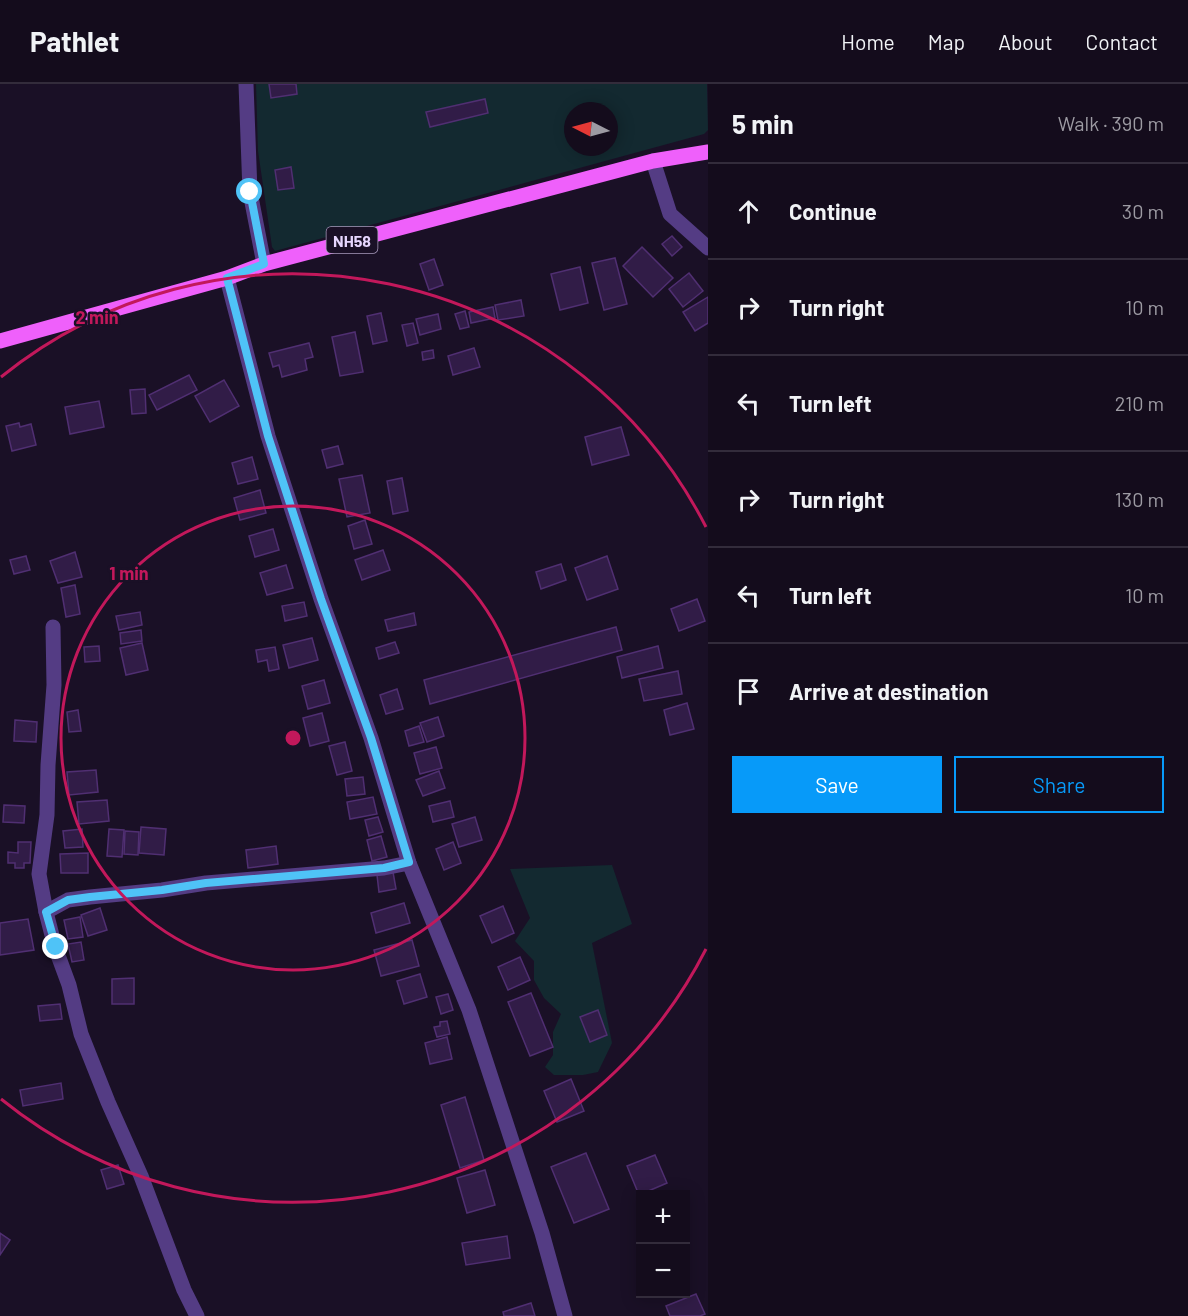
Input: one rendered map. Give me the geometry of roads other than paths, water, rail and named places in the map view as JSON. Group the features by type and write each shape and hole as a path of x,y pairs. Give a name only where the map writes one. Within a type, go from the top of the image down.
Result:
{"main road":[{"name":"NH58","path":"0,341 227,278 264,264 653,161 708,152"}],"street":[{"path":"246,84 250,192 264,264"},
{"path":"653,161 670,214 708,248"},
{"path":"227,278 268,436 321,599 371,738 409,862 469,1010 542,1233 565,1316"},
{"path":"52,627 54,686 47,815 39,874 46,912 69,985 81,1034 141,1176 184,1290 197,1316"},
{"path":"46,912 68,900 79,898 206,883 375,869 409,862"}]}
